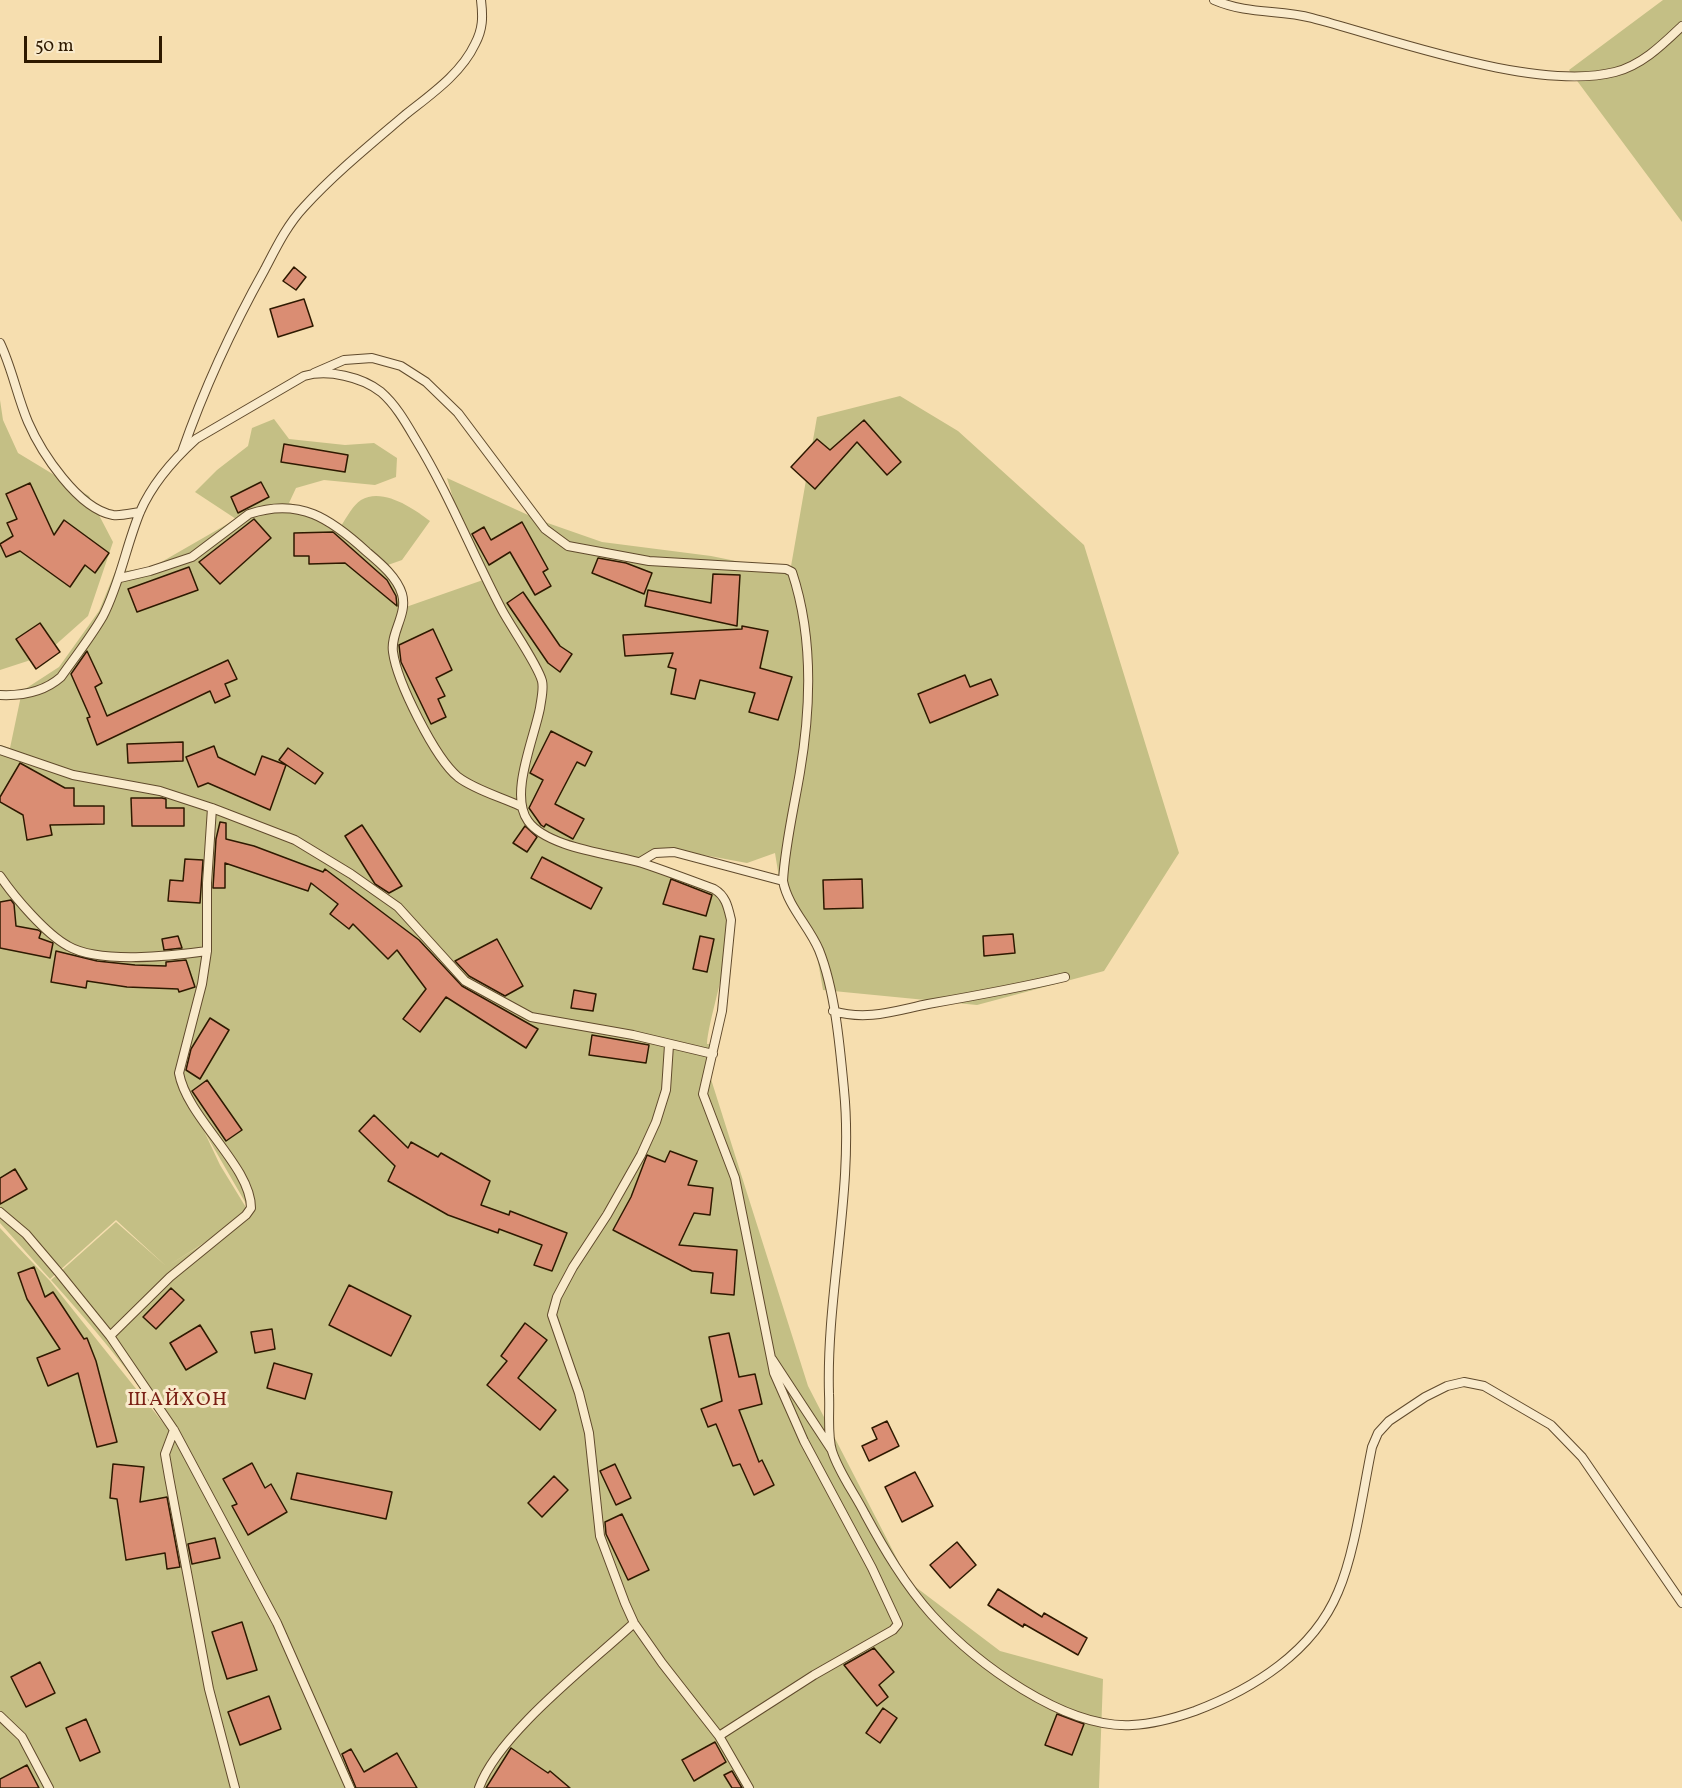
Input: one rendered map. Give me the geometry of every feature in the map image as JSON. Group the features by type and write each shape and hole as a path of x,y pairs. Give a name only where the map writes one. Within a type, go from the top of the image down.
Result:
{"lane":[{"path":"181,453 201,398 252,293 283,237 303,208 365,149 448,79 475,46 483,22 481,0"},
{"path":"1214,0 1248,10 1309,17 1470,61 1521,71 1586,77 1617,71 1650,56 1682,26"},
{"path":"0,343 28,421 61,476 75,492 102,512 117,515 140,512"},
{"path":"0,695 18,696 52,684 61,677 102,616 120,578 140,512 151,492 181,453 213,428 304,376 344,360 372,358 401,366 426,382 458,413 545,529 568,546 649,561 790,570 803,623 808,698 801,768 783,881 789,898 814,940 823,961 844,1088 846,1135 829,1332 832,1450"},
{"path":"314,373 345,377 372,387 384,395 403,418 444,488 482,572 540,676 543,686 541,703 521,785 520,806 532,826 567,845 640,862 714,889 726,902 731,920 722,1011 704,1094 735,1178 770,1356 777,1380 804,1441 872,1568 898,1624 893,1630 814,1675 719,1736"},
{"path":"120,578 192,557 249,514 258,511 289,508 326,518 376,559 398,584 402,594 403,609 393,651 399,674 425,731 451,770 465,782 520,806"},
{"path":"0,750 73,775 160,791 295,840 399,907 460,978 531,1017 633,1035 713,1054"},
{"path":"110,1336 170,1276 246,1215 251,1208 241,1178 206,1126 183,1087 179,1073 202,984 207,951 207,883 212,808"},
{"path":"640,862 655,853 674,852 783,881"},
{"path":"0,876 56,938 70,948 135,958 207,951"},
{"path":"833,1011 853,1017 873,1016 981,997 1065,977"},
{"path":"669,1045 666,1090 656,1122 641,1155 607,1215 573,1267 557,1297 552,1315 579,1393 589,1433 600,1536 634,1623 719,1736 749,1788"},
{"path":"0,1212 26,1234 110,1336 174,1430 277,1623 350,1788"},
{"path":"770,1356 832,1450 880,1541 930,1613 961,1644 1009,1679 1056,1706 1094,1720 1131,1725 1177,1717 1219,1702 1285,1663 1319,1627 1339,1591 1372,1447 1378,1433 1389,1420 1447,1386 1464,1382 1484,1386 1551,1425 1582,1457 1682,1603"},
{"path":"174,1430 165,1454 169,1478 210,1689 235,1788"},
{"path":"479,1788 507,1741 634,1623"},
{"path":"0,1716 22,1737 49,1788"}],"shaded area":[{"path":"1663,0 1682,0 1682,222 1569,70"},
{"path":"900,396 958,431 1084,545 1179,853 1104,971 977,1005 823,990 816,950 781,890 775,853 747,863 698,854 654,854 639,859 715,888 724,904 727,942 707,1044 716,1044 710,1076 808,1386 909,1582 1000,1651 1103,1679 1099,1788 0,1788 0,1228 50,1281 167,1428 128,1371 51,1280 116,1222 166,1266 116,1220 50,1279 0,1223 0,745 10,748 22,691 59,667 99,611 115,572 151,568 236,519 195,492 217,470 248,446 252,428 274,419 289,439 345,445 374,443 397,458 396,477 375,485 324,480 296,488 289,503 322,513 341,526 358,502 379,496 398,501 430,521 402,560 385,566 406,607 483,580 470,556 447,478 539,520 602,542 711,556 790,572 817,417","holes":["204,1131 252,1214 169,1265 250,1214 220,1165"]},
{"path":"0,400 3,420 18,453 89,496 113,542 88,616 43,656 0,670"}],"building":[{"path":"294,267 306,277 296,290 283,281"},
{"path":"304,299 313,326 278,337 270,309"},
{"path":"864,420 901,462 887,475 857,442 815,489 791,467 817,439 830,450"},
{"path":"284,444 348,455 345,472 281,462"},
{"path":"261,482 269,497 238,513 231,497"},
{"path":"30,483 54,535 64,520 109,553 95,573 85,565 70,587 20,551 6,557 0,544 13,536 7,523 17,519 6,494"},
{"path":"254,519 271,538 220,584 199,562"},
{"path":"522,522 548,569 543,572 551,586 535,595 510,552 489,565 472,534 484,527 491,540"},
{"path":"333,532 387,580 396,596 397,606 345,563 309,564 309,556 294,556 294,533"},
{"path":"598,558 626,563 652,573 644,594 592,573"},
{"path":"189,567 198,590 137,612 128,589"},
{"path":"713,574 740,575 737,626 645,606 648,590 711,603"},
{"path":"523,592 560,646 572,654 560,672 548,663 507,603"},
{"path":"40,623 60,652 36,669 16,639"},
{"path":"742,626 768,631 760,668 792,677 778,720 749,712 755,693 700,680 695,699 671,694 676,669 668,667 673,653 625,656 623,635 742,629"},
{"path":"433,629 452,670 436,678 445,696 438,699 446,717 431,724 401,662 399,645"},
{"path":"87,651 102,683 95,687 107,716 228,660 237,679 225,684 230,696 215,703 210,691 97,745 87,718 90,717 71,674"},
{"path":"965,675 970,687 991,679 998,695 930,723 918,694"},
{"path":"551,731 592,752 585,766 577,762 555,804 584,819 573,839 546,824 544,827 541,825 529,808 543,780 530,773"},
{"path":"183,742 183,761 128,763 127,744"},
{"path":"214,746 218,757 255,775 262,756 286,765 270,810 208,783 198,787 186,757"},
{"path":"288,748 323,773 315,784 279,760"},
{"path":"20,763 65,788 74,788 74,806 104,806 104,824 50,825 52,835 27,840 23,815 0,802 0,797"},
{"path":"131,798 162,798 166,799 166,808 184,808 184,826 132,826"},
{"path":"220,822 226,823 226,839 254,846 323,872 325,869 419,940 462,986 538,1029 526,1048 446,997 420,1032 403,1019 426,989 397,950 388,959 353,924 349,929 330,914 338,904 311,883 308,891 225,863 225,888 213,888 216,839"},
{"path":"362,825 402,886 389,893 375,884 345,836"},
{"path":"525,826 537,837 527,852 513,843"},
{"path":"542,857 602,888 591,909 531,878"},
{"path":"185,859 203,860 200,903 168,901 170,880 183,881"},
{"path":"671,879 712,895 706,916 663,904"},
{"path":"862,879 863,908 824,909 823,880"},
{"path":"11,900 14,904 16,926 38,930 41,932 39,938 53,943 50,958 0,948 0,902"},
{"path":"1013,934 1015,953 984,956 983,936"},
{"path":"178,936 182,948 164,950 162,939"},
{"path":"700,936 714,939 707,972 693,969"},
{"path":"497,939 523,986 505,996 469,976 455,961"},
{"path":"56,951 97,961 135,965 166,966 166,962 186,960 195,987 179,992 178,989 127,987 87,981 86,988 51,982"},
{"path":"574,990 596,994 593,1011 571,1008"},
{"path":"210,1018 229,1030 200,1079 186,1070 191,1049"},
{"path":"592,1035 649,1045 646,1063 589,1055"},
{"path":"207,1080 242,1130 226,1141 192,1091"},
{"path":"374,1115 408,1148 411,1142 438,1157 441,1153 490,1181 481,1205 509,1215 510,1211 567,1233 552,1271 534,1265 542,1245 499,1229 498,1233 448,1215 388,1181 395,1166 359,1131"},
{"path":"670,1151 697,1161 688,1185 713,1188 710,1215 694,1213 679,1245 737,1250 734,1295 711,1293 713,1273 692,1271 613,1230 631,1197 647,1155 665,1162"},
{"path":"15,1169 27,1189 0,1204 0,1178"},
{"path":"34,1267 45,1297 53,1292 84,1339 87,1338 96,1361 117,1442 97,1447 78,1373 48,1386 37,1358 60,1349 27,1299 18,1273"},
{"path":"349,1285 411,1316 391,1356 329,1325"},
{"path":"171,1288 184,1300 156,1329 143,1317"},
{"path":"525,1323 547,1340 518,1378 556,1410 540,1430 487,1385 507,1361 501,1356"},
{"path":"200,1325 217,1352 186,1370 170,1343"},
{"path":"272,1329 275,1349 255,1353 251,1332"},
{"path":"729,1333 739,1377 755,1374 762,1404 739,1410 759,1462 762,1460 774,1485 754,1495 740,1464 733,1466 716,1424 708,1427 701,1409 722,1401 709,1337"},
{"path":"274,1363 312,1374 305,1399 267,1388"},
{"path":"887,1421 899,1446 869,1461 862,1446 877,1439 872,1428"},
{"path":"252,1463 265,1488 271,1484 287,1512 248,1535 232,1506 237,1504 223,1479"},
{"path":"113,1464 144,1467 140,1502 167,1497 180,1567 167,1569 165,1553 126,1560 117,1499 110,1498"},
{"path":"615,1464 631,1498 616,1505 600,1471"},
{"path":"915,1472 933,1506 902,1522 885,1487"},
{"path":"297,1473 392,1492 386,1519 291,1499"},
{"path":"554,1476 568,1490 542,1517 528,1503"},
{"path":"622,1514 649,1570 628,1580 606,1534 605,1522"},
{"path":"215,1538 220,1558 192,1564 188,1544"},
{"path":"957,1542 976,1565 950,1588 930,1565"},
{"path":"998,1589 1042,1617 1044,1613 1087,1638 1078,1655 1024,1624 1023,1627 988,1605"},
{"path":"242,1622 257,1670 227,1679 212,1632"},
{"path":"874,1648 894,1672 879,1685 888,1697 877,1706 844,1665"},
{"path":"40,1662 55,1693 26,1707 11,1677"},
{"path":"269,1696 281,1729 240,1745 228,1712"},
{"path":"883,1708 897,1718 880,1743 866,1733"},
{"path":"1057,1714 1084,1724 1072,1755 1045,1745"},
{"path":"86,1719 100,1752 80,1761 66,1728"},
{"path":"715,1742 726,1762 694,1781 682,1760"},
{"path":"511,1748 548,1773 550,1771 570,1788 486,1788"},
{"path":"351,1749 364,1772 397,1753 417,1788 356,1788 342,1754"},
{"path":"27,1765 39,1788 0,1788 0,1779"},
{"path":"732,1771 742,1788 732,1788 724,1775"}],"district":[{"name":"ШАЙХОН","path":"178,1401"}]}
